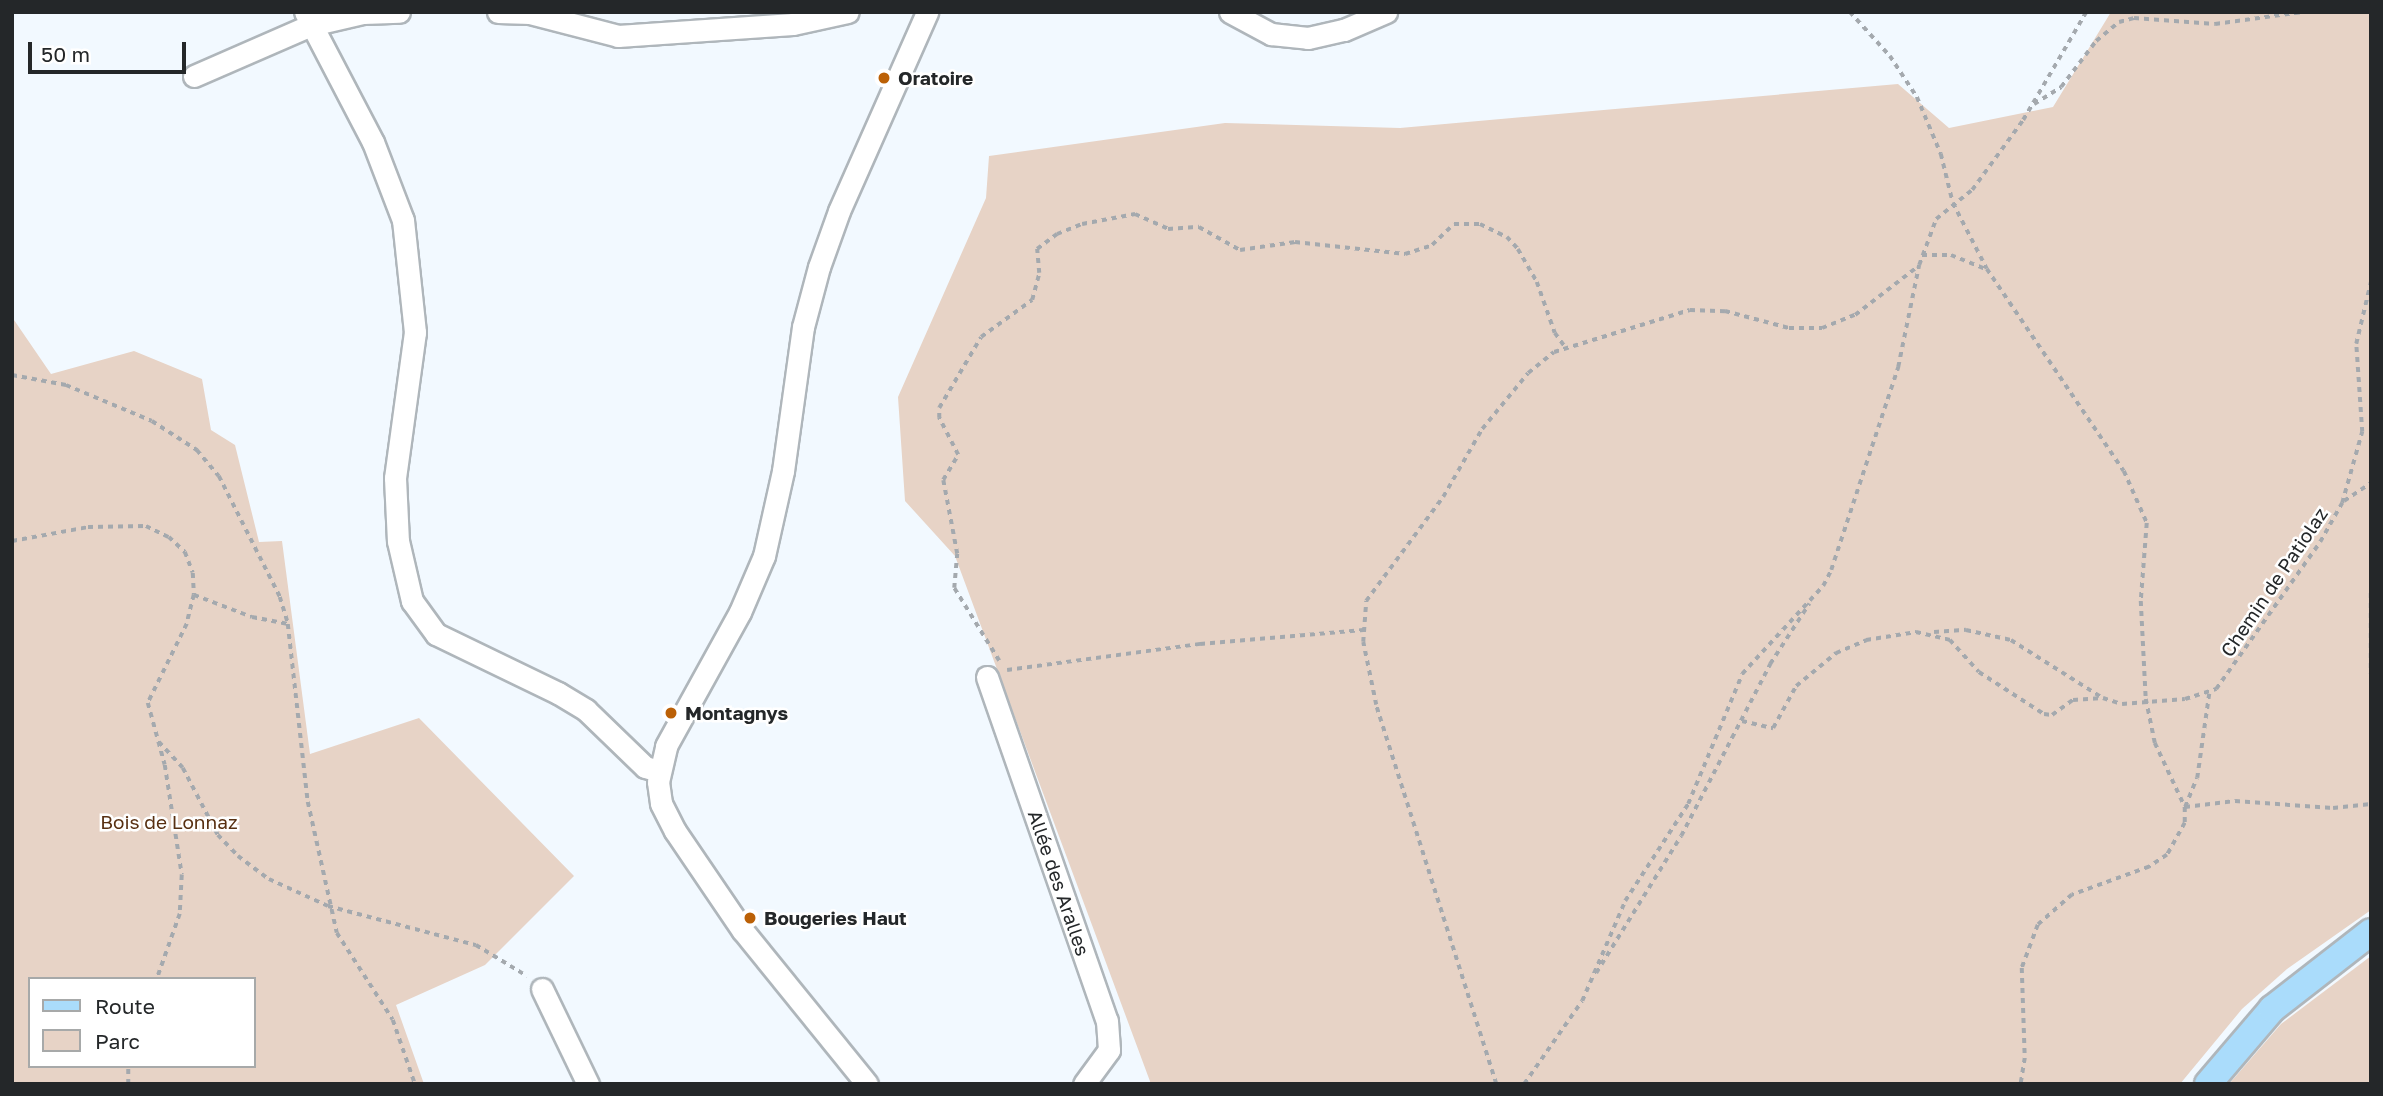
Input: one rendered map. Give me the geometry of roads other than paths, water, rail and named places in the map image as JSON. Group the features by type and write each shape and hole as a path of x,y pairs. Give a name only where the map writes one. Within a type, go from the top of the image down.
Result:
{"main road":[{"path":"2208,1084 2273,1009 2371,932"}],"street":[{"path":"194,76 308,19 399,12"},
{"path":"498,12 530,13 618,36 780,25 848,12"},
{"path":"867,1084 743,931 676,831 661,803 659,771 676,725 740,612 764,556 783,471 803,327 819,267 839,211 927,12"},
{"path":"1230,12 1271,34 1308,38 1344,30 1386,12"},
{"path":"308,19 373,142 403,220 415,332 395,478 398,541 412,601 436,634 567,698 586,710 645,767 659,771"},
{"name":"Allée des Aralles","path":"995,674 1107,1021 1109,1050 1084,1084"},
{"path":"542,989 588,1084"}],"place":[{"name":"Oratoire","path":"884,78"},
{"name":"Montagnys","path":"671,713"},
{"name":"Bougeries Haut","path":"750,918"}],"park label":[{"name":"Bois de Lonnaz","path":"169,822"}]}
